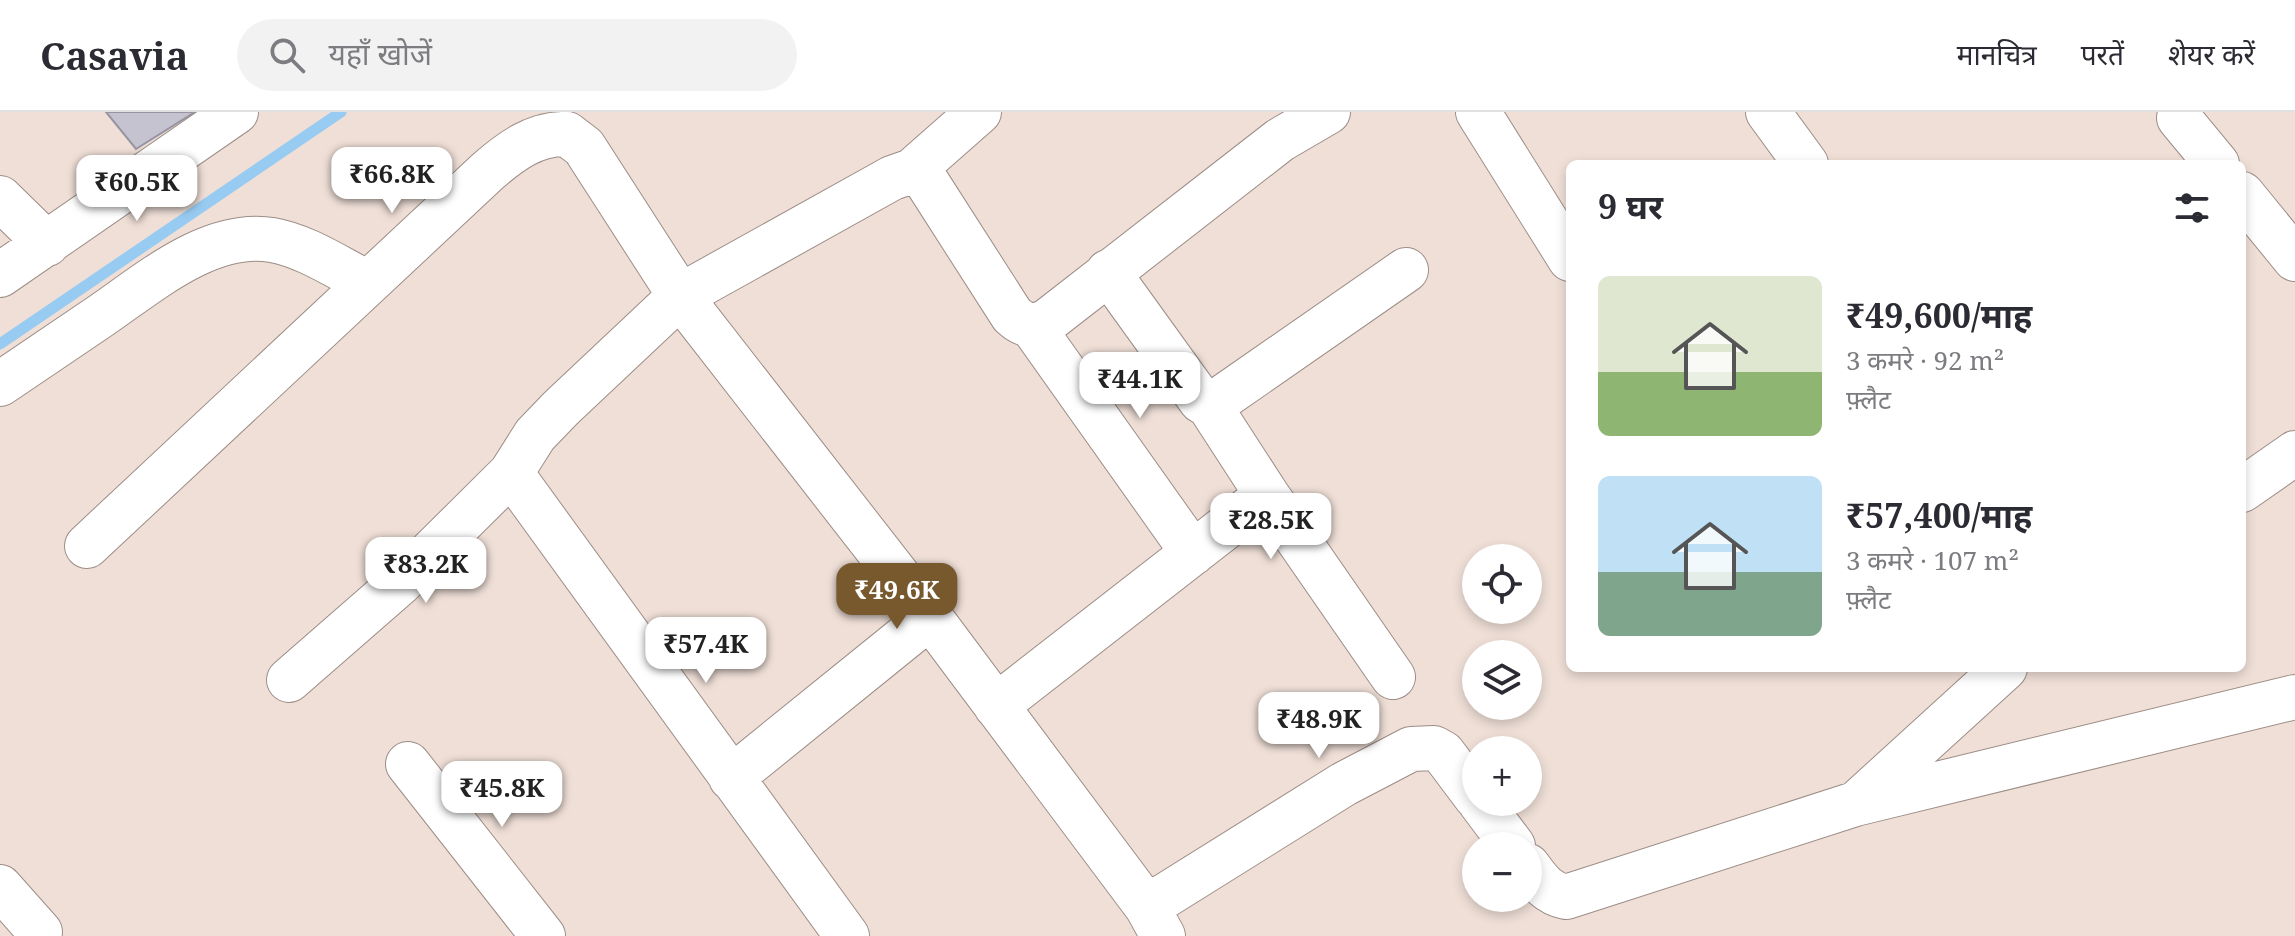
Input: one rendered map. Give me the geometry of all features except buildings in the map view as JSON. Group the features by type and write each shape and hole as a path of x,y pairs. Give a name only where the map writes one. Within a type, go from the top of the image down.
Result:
{"street":[{"path":"0,275 236,112"},
{"path":"289,680 399,584 511,473 535,435 561,408 680,296 892,178 912,171 979,112"},
{"path":"912,171 923,176 931,185 1012,315 1022,324 1032,326 1046,322 1108,272 1268,126 1328,112"},
{"path":"1478,112 1566,253"},
{"path":"1768,112 1803,160"},
{"path":"2181,114 2214,160"},
{"path":"87,546 514,148 580,123 584,147 680,296 930,617 1155,921 1344,784 1411,749 1434,748 1443,753 1462,778"},
{"path":"0,198 47,244"},
{"path":"2246,199 2295,259"},
{"path":"0,384 151,280 201,252 222,245 244,239 272,240 298,248 368,283"},
{"path":"1208,404 1216,402 1406,270"},
{"path":"1108,272 1201,401 1208,404 1393,677"},
{"path":"1032,326 1193,553"},
{"path":"2246,487 2295,453"},
{"path":"511,473 847,936"},
{"path":"996,706 1267,495"},
{"path":"731,778 930,617"},
{"path":"1855,804 2001,672"},
{"path":"1542,885 1566,897 1855,804 2295,697"},
{"path":"408,764 543,936"},
{"path":"0,887 40,932"}],"waterway":[{"path":"0,344 341,112"}]}
